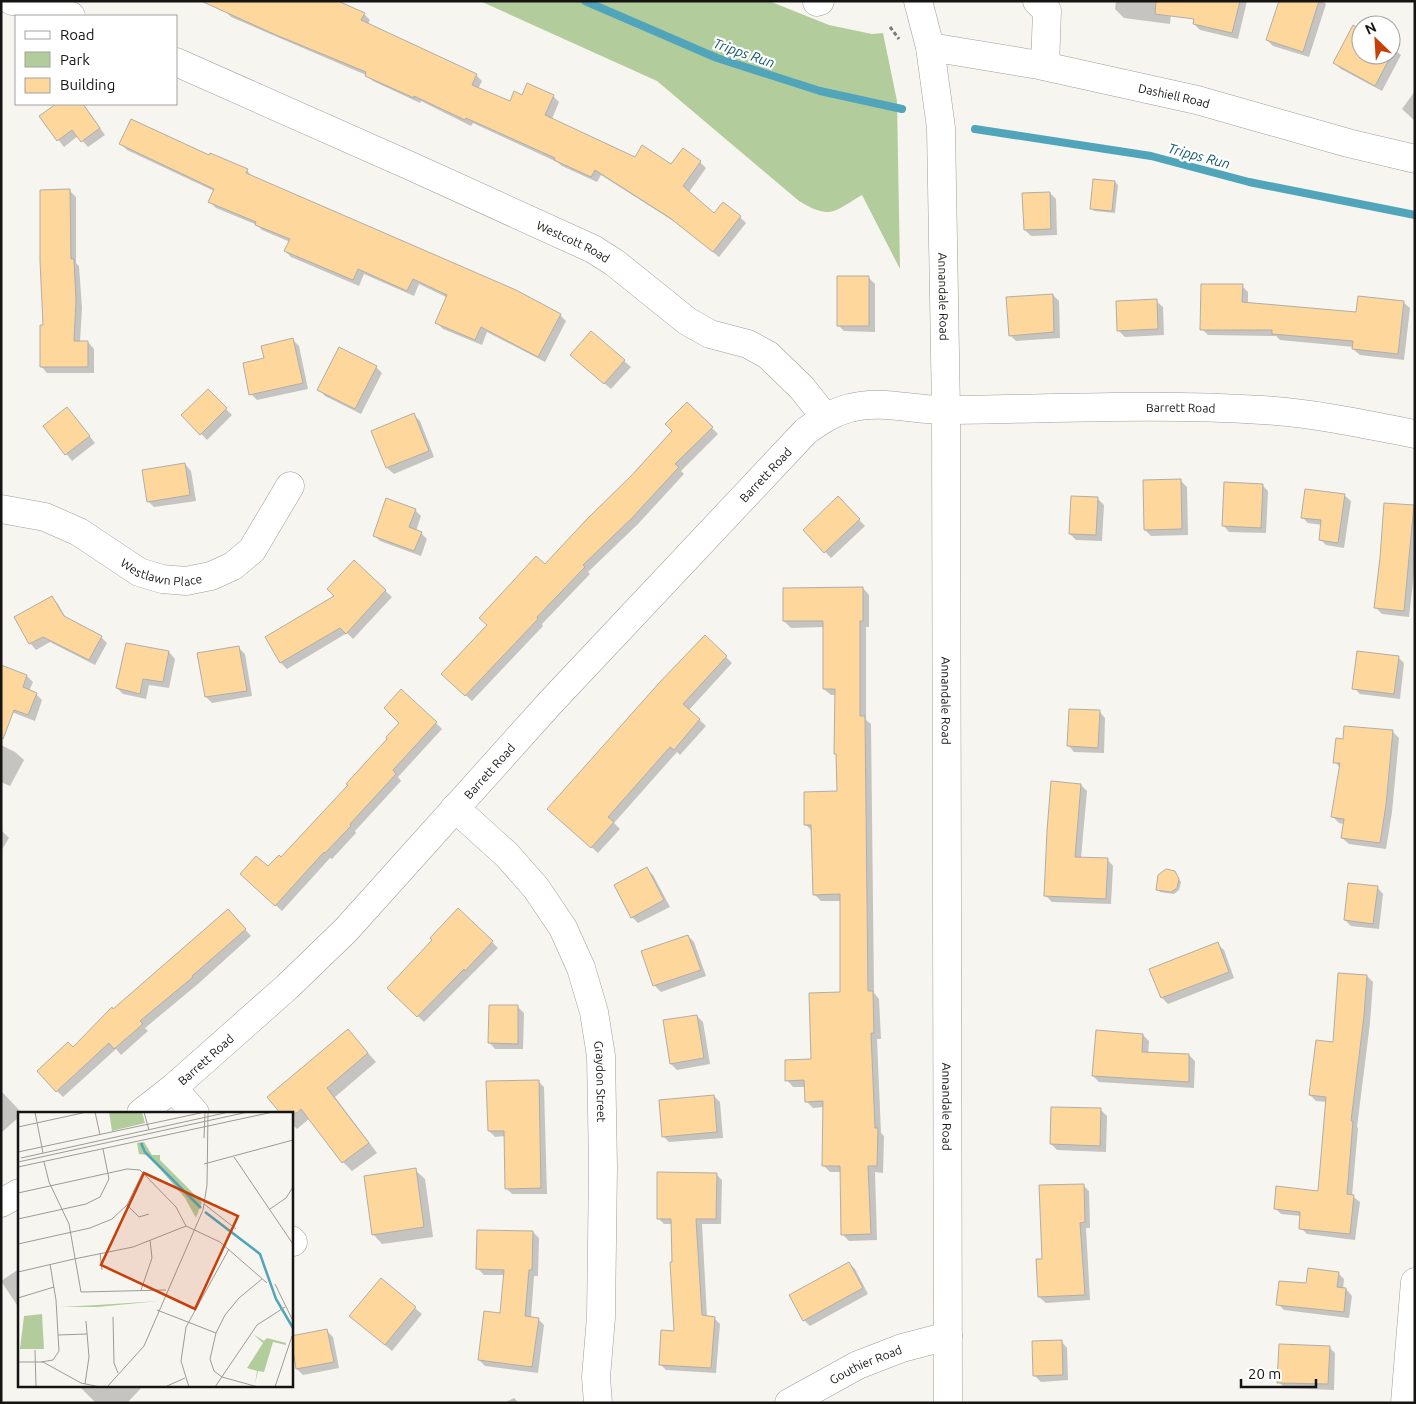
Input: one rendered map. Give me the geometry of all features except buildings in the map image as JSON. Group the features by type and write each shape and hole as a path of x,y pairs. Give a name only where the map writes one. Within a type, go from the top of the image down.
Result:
{"street":[{"path":"12,1 68,15"},
{"name":"Annandale Road","path":"918,1 930,47 941,128 946,410 948,1403"},
{"path":"1036,1 1048,11 1046,66"},
{"name":"Dashiell Road","path":"930,47 1046,66 1197,100 1348,143 1415,159"},
{"name":"Westcott Road","path":"178,63 593,249 615,263 686,321 710,334 748,344 768,356 802,388 826,418"},
{"path":"826,418 849,408 867,405 946,410"},
{"name":"Barrett Road","path":"946,410 1132,405 1263,410 1340,420 1415,434"},
{"name":"Barrett Road","path":"143,1112 280,994 346,930 557,695 806,430 826,418"},
{"name":"Westlawn Place","path":"1,510 45,517 79,532 139,572 162,579 186,581 211,576 233,566 252,550 290,486"},
{"name":"Graydon Street","path":"456,808 507,855 536,888 563,928 581,968 594,1012 601,1056 603,1167 601,1317 596,1377 598,1403"},
{"path":"173,1088 194,1112"},
{"path":"1,1203 18,1194"},
{"path":"1405,1403 1406,1369 1415,1282"},
{"name":"Gouthier Road","path":"789,1403 858,1365 902,1348 948,1336"}],"green space":[{"path":"480,1 769,1 829,25 872,34 883,33 897,101 900,269 862,195 832,212 825,212 810,207 799,201 657,81"}],"waterway":[{"name":"Tripps Run","path":"585,1 717,58 820,91 902,109"},
{"name":"Tripps Run","path":"975,129 1151,156 1249,182 1415,215"}]}
